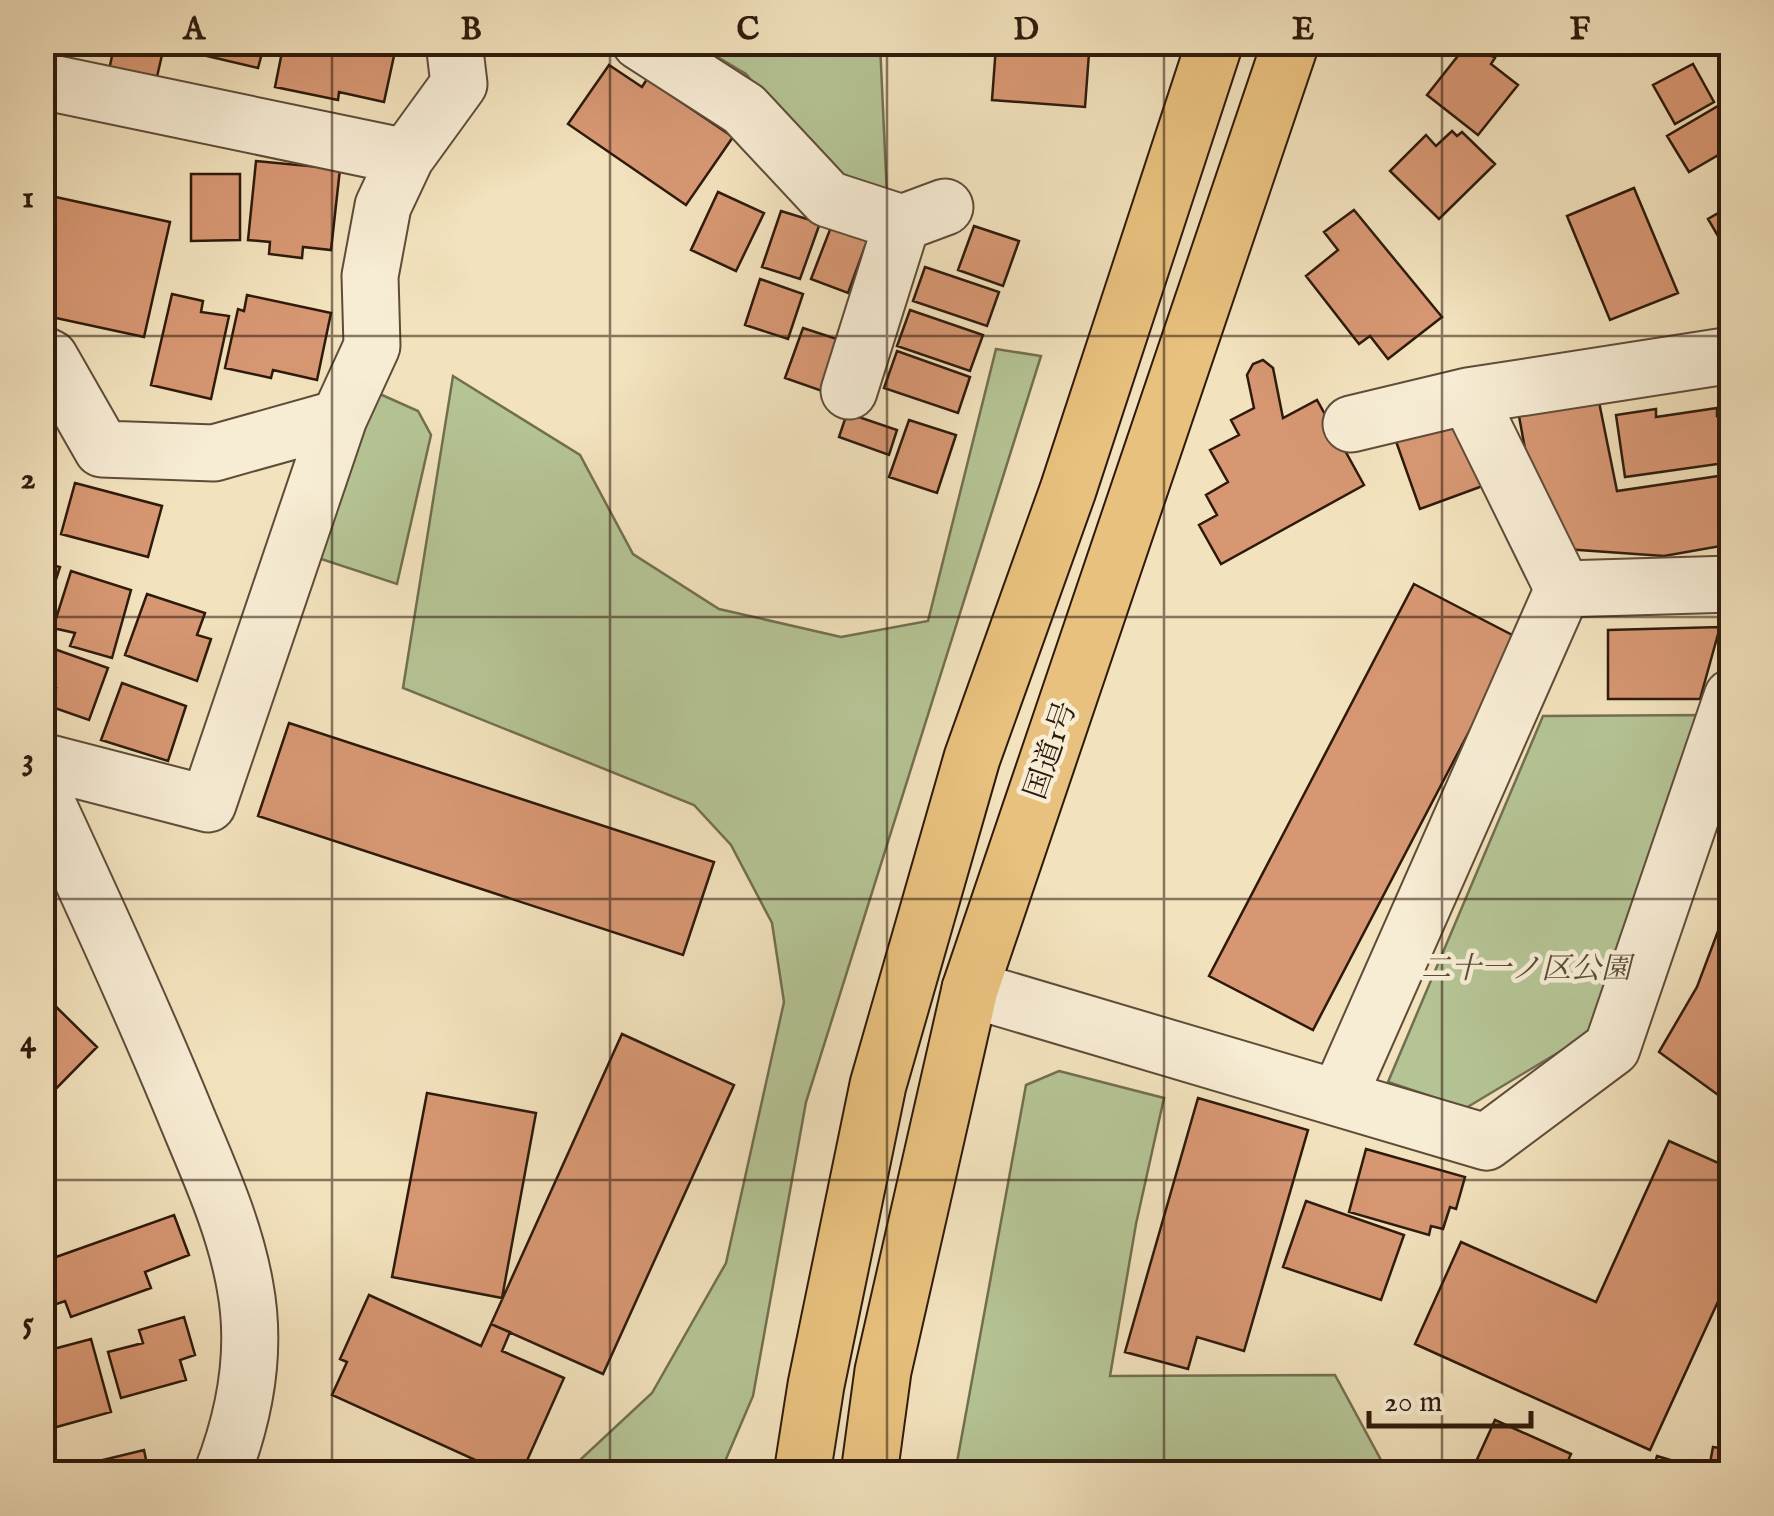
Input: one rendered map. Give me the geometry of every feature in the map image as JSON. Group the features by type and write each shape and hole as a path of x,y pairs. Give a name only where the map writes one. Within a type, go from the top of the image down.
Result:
{"highway":[{"path":"802,1474 816,1385 878,1085 972,758 1068,490 1215,42"},
{"name":"国道1号","path":"868,1474 883,1371 970,989 1291,42"},
{"path":"779,1474 816,1385"}],"street":[{"path":"42,761 208,804 339,418 372,346 370,276 384,206 406,157 459,84 454,42"},
{"path":"640,42 744,108 828,199 923,215 849,390"},
{"path":"42,82 406,157"},
{"path":"42,354 50,358 102,449 214,454 339,418"},
{"path":"1351,424 1468,396 1732,355"},
{"path":"1468,396 1563,589"},
{"path":"1563,589 1732,584"},
{"path":"1339,1096 1563,589"},
{"path":"970,989 1486,1142 1612,1048 1732,697"},
{"path":"42,792 147,1022 230,1222 246,1290 249,1366 238,1430 222,1474"}],"green space":[{"path":"694,43 880,43 887,197 831,179 746,74"},
{"path":"996,349 1041,356 806,1102 753,1396 720,1473 566,1473 652,1393 726,1263 784,1002 772,923 731,845 694,805 403,688 453,376 580,455 633,554 719,609 841,637 928,621"},
{"path":"373,391 418,411 431,435 397,584 315,557"},
{"name":"二十一ノ区公園","path":"1703,715 1589,1034 1466,1108 1388,1082 1543,716"},
{"path":"1059,1071 1164,1098 1136,1224 1110,1376 1335,1375 1388,1473 955,1473 1026,1085"}],"building":[{"path":"42,42 82,42 81,53 42,47"},
{"path":"115,42 165,42 156,81 109,70"},
{"path":"175,42 265,42 258,68 173,48"},
{"path":"284,42 397,42 384,102 339,92 338,100 275,87"},
{"path":"915,42 987,42 918,55"},
{"path":"1000,42 1089,42 1089,50"},
{"path":"1469,42 1495,58 1491,64 1518,85 1478,135 1427,95"},
{"path":"996,46 1089,53 1085,107 992,100"},
{"path":"1693,64 1714,102 1675,124 1653,85"},
{"path":"609,65 642,87 647,79 733,137 686,205 568,124"},
{"path":"1718,106 1732,128 1732,147 1689,172 1667,136"},
{"path":"1452,131 1457,136 1462,132 1495,164 1439,219 1390,171 1426,135 1436,146"},
{"path":"256,161 340,169 331,250 303,247 302,258 269,254 270,242 248,240"},
{"path":"191,174 240,174 240,240 191,241"},
{"path":"1634,188 1678,293 1610,320 1567,216"},
{"path":"718,192 764,213 736,271 691,250"},
{"path":"42,194 170,222 144,337 42,315"},
{"path":"1732,205 1732,260 1708,219"},
{"path":"1354,210 1442,317 1388,359 1370,336 1359,344 1306,276 1338,250 1324,232"},
{"path":"781,211 820,223 800,279 762,267"},
{"path":"974,226 1019,241 1003,286 958,270"},
{"path":"831,227 867,241 848,293 811,279"},
{"path":"925,267 999,292 987,326 913,301"},
{"path":"760,279 803,294 788,339 745,325"},
{"path":"172,294 203,301 201,312 229,316 211,399 151,385"},
{"path":"247,295 331,313 317,380 273,370 271,378 225,368 238,309 244,311"},
{"path":"910,310 983,335 970,371 897,346"},
{"path":"803,328 840,340 822,391 785,378"},
{"path":"897,351 970,377 958,413 884,388"},
{"path":"1263,360 1273,368 1283,418 1317,400 1364,485 1221,564 1199,525 1217,515 1206,495 1228,482 1210,450 1239,435 1231,420 1254,408 1247,375 1253,364"},
{"path":"1597,392 1617,491 1732,474 1732,544 1664,556 1565,549 1533,493 1517,405"},
{"path":"1717,408 1717,416 1725,414 1732,462 1625,477 1616,415 1656,409 1656,417"},
{"path":"1445,411 1488,484 1420,509 1392,430"},
{"path":"847,413 897,430 889,455 839,437"},
{"path":"909,420 956,435 937,493 889,477"},
{"path":"75,483 162,506 148,557 61,534"},
{"path":"42,562 60,567 43,619 42,619"},
{"path":"71,571 131,590 112,658 70,646 75,633 53,628"},
{"path":"1414,584 1518,638 1313,1030 1209,976"},
{"path":"147,594 205,613 197,635 211,639 197,681 125,655"},
{"path":"1720,627 1700,699 1608,699 1608,630"},
{"path":"43,645 108,668 89,720 49,706 56,688 42,683"},
{"path":"122,683 186,706 168,761 101,740"},
{"path":"289,723 714,862 683,955 258,816"},
{"path":"1732,894 1732,1105 1659,1052 1697,987"},
{"path":"42,993 97,1047 42,1103"},
{"path":"622,1034 734,1085 603,1374 491,1324"},
{"path":"427,1093 536,1113 502,1298 392,1277"},
{"path":"1198,1098 1308,1130 1244,1351 1197,1337 1188,1369 1125,1352"},
{"path":"1669,1141 1732,1169 1732,1271 1650,1450 1415,1344 1461,1242 1596,1302"},
{"path":"1366,1149 1465,1177 1456,1209 1450,1207 1443,1229 1431,1226 1429,1235 1349,1212"},
{"path":"1306,1201 1404,1235 1381,1300 1283,1267"},
{"path":"174,1215 189,1255 145,1272 151,1288 71,1317 65,1301 42,1309 42,1262"},
{"path":"369,1295 481,1346 491,1324 510,1332 502,1351 564,1378 521,1474 506,1474 332,1395 347,1362 340,1359"},
{"path":"184,1317 195,1355 180,1360 186,1380 121,1398 108,1352 143,1343 139,1330"},
{"path":"91,1339 111,1412 42,1431 42,1352"},
{"path":"1495,1420 1571,1454 1562,1474 1489,1474 1474,1466"},
{"path":"1713,1447 1732,1450 1732,1474 1708,1474"},
{"path":"144,1450 149,1474 45,1474"},
{"path":"1657,1456 1684,1464 1681,1474 1628,1474 1631,1463 1653,1470"}]}
